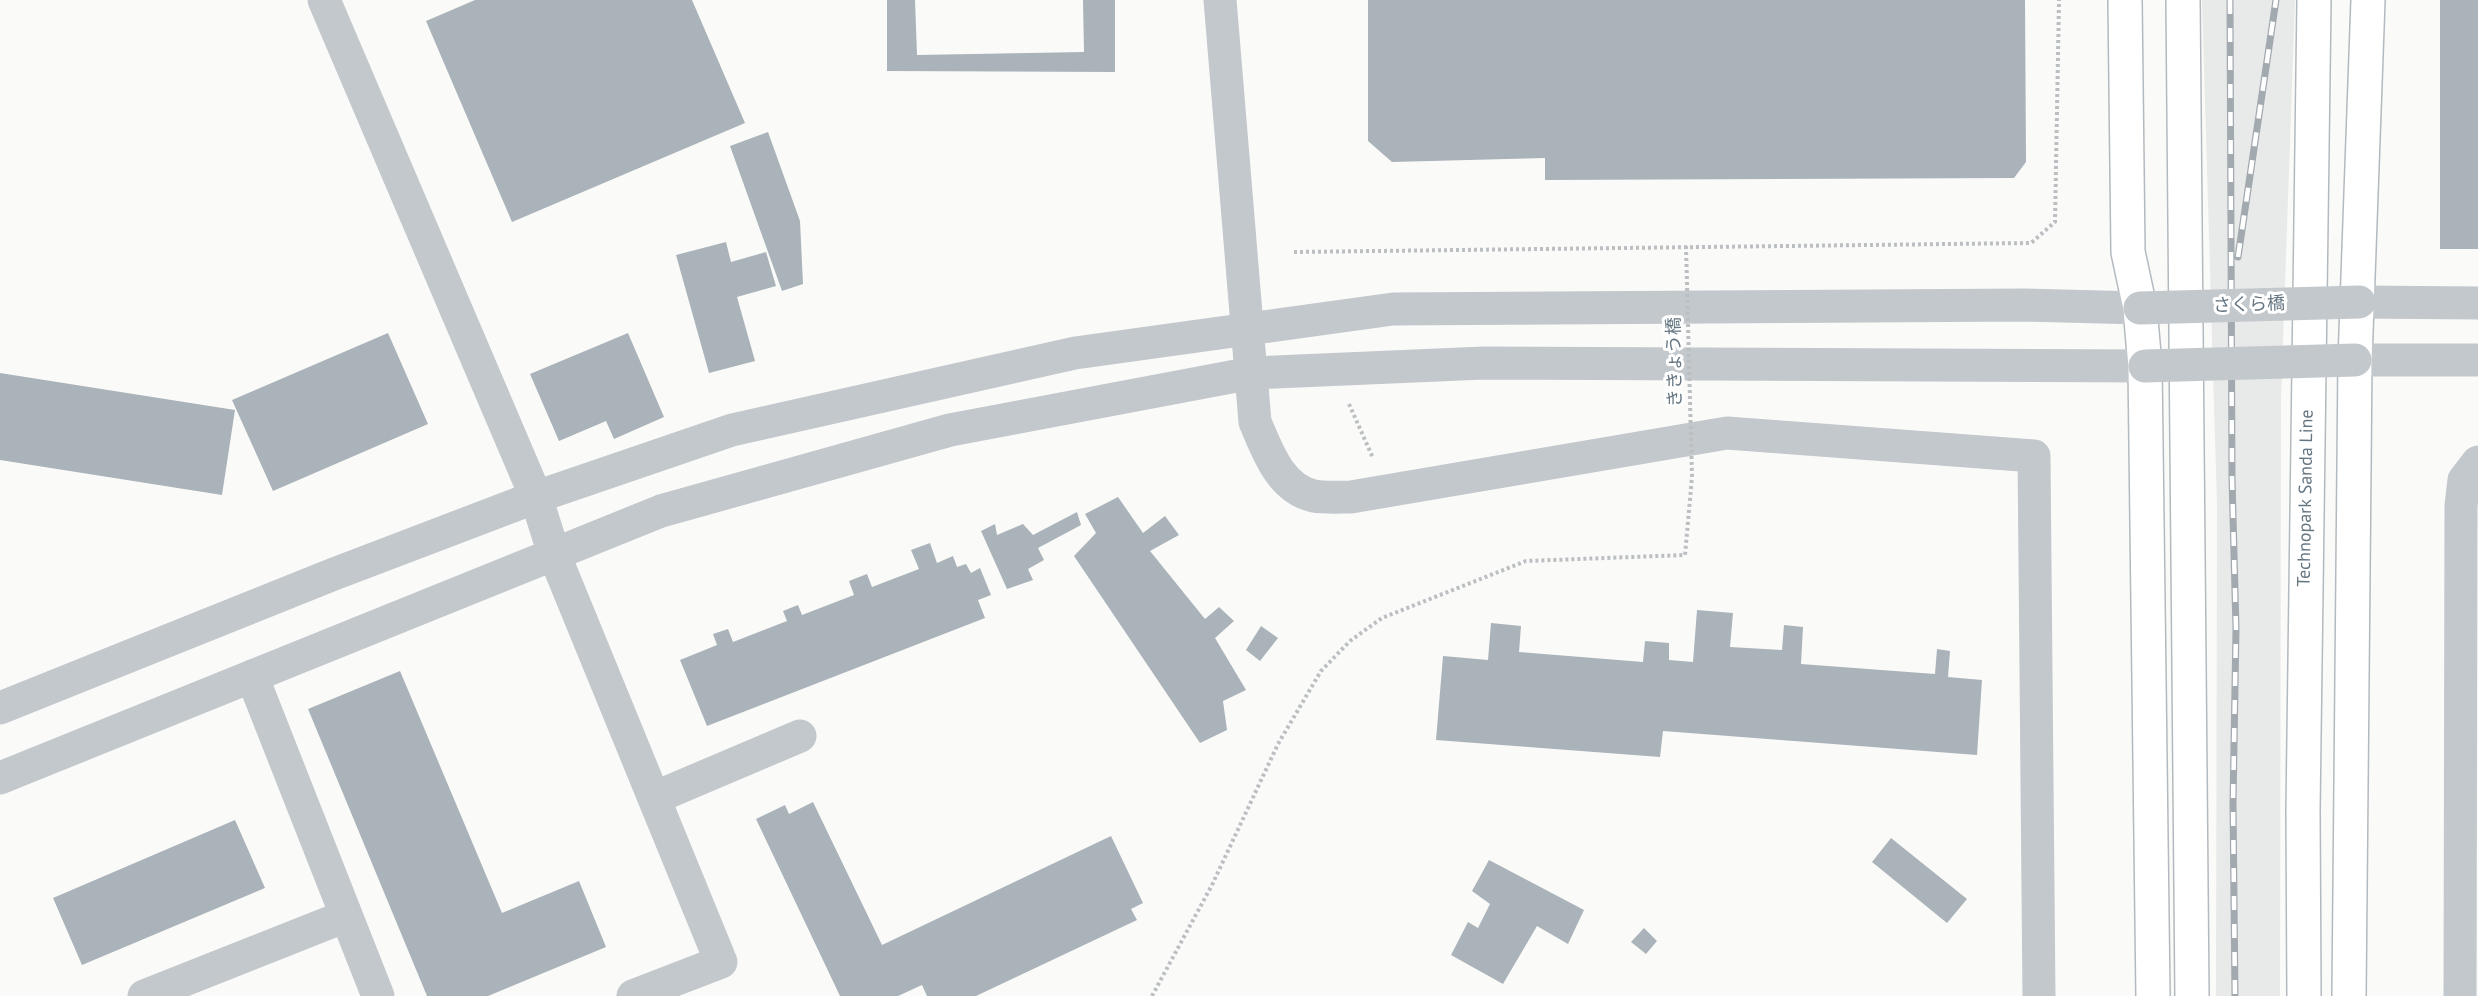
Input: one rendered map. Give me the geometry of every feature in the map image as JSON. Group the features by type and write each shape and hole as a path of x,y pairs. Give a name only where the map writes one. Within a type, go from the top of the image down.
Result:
{"main road":[{"path":"2125,0 2128,252 2140,308 2145,366 2153,996"},
{"path":"2183,0 2192,996"},
{"name":"Technopark Sanda Line","path":"2304,996 2303,810 2314,0"},
{"path":"2349,996 2355,360 2359,302 2368,0"}],"street":[{"path":"324,0 536,497 554,554 721,962 633,996"},
{"path":"1220,0 1255,422 1268,453 1289,484 1313,496 1351,497 1727,433 2034,456 2039,996"},
{"name":"さくら橋","path":"0,708 334,574 536,497 732,430 1075,352 1393,309 2001,305 2140,308 2359,302 2478,303"},
{"path":"0,778 661,511 950,430 1252,373 1484,363 2145,366 2355,360 2478,360"},
{"path":"2460,996 2461,506 2464,480 2478,462"},
{"path":"252,676 378,996"},
{"path":"654,798 800,736"},
{"path":"144,996 346,916"}],"path":[{"path":"1294,252 2031,243 2055,222 2059,0"},
{"name":"ききょう橋","path":"1152,996 1212,885 1278,744 1321,671 1350,640 1382,618 1526,561 1685,555 1692,477 1686,246"},
{"path":"1334,370 1389,491"}],"shaded area":[{"path":"2202,0 2295,0 2281,398 2280,996 2216,996 2217,505"}],"building":[{"path":"475,0 692,0 745,123 512,222 426,21"},
{"path":"887,0 915,0 917,55 1084,52 1083,0 1115,0 1115,72 887,71"},
{"path":"1368,0 2025,0 2026,162 2014,178 1545,180 1545,158 1392,162 1368,141"},
{"path":"2440,0 2478,0 2478,249 2440,249"},
{"path":"768,132 800,221 803,284 782,291 730,146"},
{"path":"726,242 731,262 766,252 776,286 737,297 755,361 709,373 676,255"},
{"path":"388,333 428,424 273,491 232,400"},
{"path":"628,333 664,417 614,439 606,421 559,441 530,374"},
{"path":"0,373 235,410 222,495 0,460"},
{"path":"1118,497 1143,533 1165,516 1179,535 1150,551 1205,619 1219,607 1234,621 1215,638 1246,690 1223,701 1227,730 1200,743 1074,556 1096,533 1085,514"},
{"path":"1077,512 1081,525 1038,548 1044,560 1028,569 1033,580 1007,589 981,531 995,524 997,535 1023,524 1033,535"},
{"path":"930,543 937,563 953,556 957,567 966,564 971,573 980,568 991,595 978,600 985,618 707,726 680,660 717,645 713,634 728,629 733,642 787,621 783,611 798,605 802,615 854,595 849,581 867,574 872,587 919,569 911,550"},
{"path":"1697,610 1733,613 1730,647 1782,650 1784,625 1803,627 1801,664 1935,674 1937,649 1950,651 1948,677 1982,680 1977,755 1663,731 1660,757 1436,740 1443,656 1488,660 1491,623 1521,626 1519,652 1643,662 1645,641 1669,643 1669,660 1693,662"},
{"path":"1261,626 1278,638 1260,661 1246,650"},
{"path":"400,671 502,913 579,881 606,947 488,996 427,996 308,709"},
{"path":"813,802 882,945 1111,836 1143,903 1131,909 1137,920 976,996 927,996 922,985 898,996 840,996 756,819 785,805 789,814"},
{"path":"235,820 265,888 82,965 53,898"},
{"path":"1891,838 1967,899 1947,923 1872,862"},
{"path":"1489,860 1584,910 1568,944 1537,926 1503,984 1451,955 1468,922 1478,928 1490,904 1472,891"},
{"path":"1644,928 1657,941 1646,954 1631,942"}],"railway":[{"path":"2230,0 2232,478 2236,629 2233,803 2235,996"},
{"path":"2238,257 2276,0"}]}
